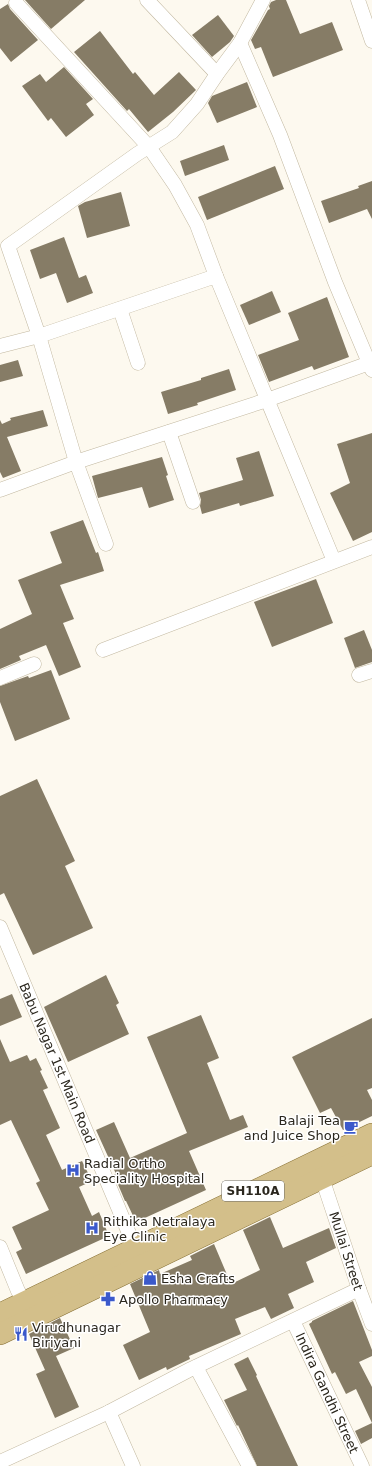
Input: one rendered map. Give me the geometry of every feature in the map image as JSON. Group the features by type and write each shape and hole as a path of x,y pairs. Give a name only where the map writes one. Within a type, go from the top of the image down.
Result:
{"main road":[{"name":"SH110A","path":"0,1334 139,1257 372,1134"},
{"name":"SH110A","path":"0,1314 25,1302 139,1257 322,1178 372,1154"}],"street":[{"path":"147,0 217,74"},
{"path":"106,544 76,462 39,336 4,242 172,132 197,104 240,43 263,0"},
{"path":"358,0 372,41"},
{"path":"16,3 149,147 175,185 196,225 334,561"},
{"path":"0,490 76,462 371,365 335,282 280,136 240,43"},
{"path":"0,346 39,336 216,276"},
{"path":"120,308 138,363"},
{"path":"169,432 193,502"},
{"path":"103,650 372,547"},
{"path":"0,678 34,664"},
{"name":"Babu Nagar 1st Main Road","path":"0,927 139,1257"},
{"name":"Mullai Street","path":"322,1178 372,1324"},
{"path":"0,1247 18,1291 25,1302"},
{"path":"0,1462 110,1412 196,1367 359,1289"},
{"name":"Indira Gandhi Street","path":"293,1321 362,1466"},
{"path":"196,1367 249,1466"},
{"path":"110,1412 133,1466"}],"building":[{"path":"25,0 85,0 51,29"},
{"path":"276,0 286,0 300,34 332,22 343,50 273,77 261,47 255,49 251,40 270,9 269,6 271,2"},
{"path":"8,4 10,9 38,40 11,62 0,48 0,9"},
{"path":"218,15 234,36 230,42 212,57 192,35"},
{"path":"100,31 133,74 135,72 154,95 179,72 196,90 173,112 148,132 129,109 127,111 74,52"},
{"path":"64,67 93,99 86,104 94,115 66,137 51,118 48,121 22,86 40,74 46,82"},
{"path":"247,82 257,107 217,123 208,103 212,96"},
{"path":"224,145 229,160 185,176 180,161"},
{"path":"275,166 284,189 207,220 198,197"},
{"path":"372,181 372,219 367,209 329,223 321,201 359,188 358,186"},
{"path":"121,192 130,226 87,238 78,206 85,202"},
{"path":"64,237 79,278 86,275 93,293 67,303 56,273 40,279 30,250"},
{"path":"272,291 281,312 249,325 240,305"},
{"path":"327,297 349,357 314,370 312,366 269,382 258,355 299,340 288,313"},
{"path":"18,360 23,376 0,382 0,365"},
{"path":"229,369 236,390 197,403 198,405 168,414 161,392 201,380 201,378"},
{"path":"43,410 48,426 7,437 21,471 3,478 0,472 0,420 2,424 11,420 10,418"},
{"path":"372,433 372,532 353,541 330,493 350,483 337,444"},
{"path":"259,451 274,496 240,506 239,503 202,514 199,493 243,480 236,458"},
{"path":"162,457 168,475 166,476 174,500 149,508 142,487 98,498 92,476"},
{"path":"83,520 96,553 98,552 104,571 60,585 74,619 63,623 81,667 59,676 46,645 19,656 21,660 0,669 0,629 32,614 18,580 62,563 50,532"},
{"path":"316,579 333,623 272,647 254,602"},
{"path":"364,630 372,650 372,662 355,668 344,638"},
{"path":"51,670 70,719 15,741 0,702 0,686"},
{"path":"37,779 75,861 65,866 93,928 33,955 4,893 0,895 0,796"},
{"path":"106,975 119,1003 116,1005 129,1034 68,1062 44,1007"},
{"path":"12,994 22,1017 0,1026 0,999"},
{"path":"201,1015 219,1058 207,1063 230,1120 243,1115 248,1127 189,1151 206,1190 136,1222 125,1201 114,1175 116,1174 96,1130 114,1122 130,1158 187,1133 147,1037"},
{"path":"372,1018 372,1088 367,1090 372,1100 372,1116 343,1130 331,1108 320,1113 292,1057"},
{"path":"0,1039 10,1062 27,1055 30,1061 36,1058 48,1088 43,1090 60,1128 46,1135 62,1170 82,1161 92,1181 79,1187 92,1216 99,1212 109,1236 26,1274 16,1252 22,1249 12,1227 49,1210 36,1183 40,1181 11,1120 0,1125"},
{"path":"270,1217 283,1248 329,1228 336,1248 306,1262 314,1282 288,1294 294,1308 271,1319 265,1307 235,1319 241,1334 189,1356 190,1359 167,1370 166,1367 139,1380 123,1345 150,1332 130,1284 159,1270 160,1274 192,1260 190,1256 214,1244 231,1284 260,1270 243,1230"},
{"path":"353,1301 372,1350 372,1356 359,1362 372,1387 372,1423 356,1389 346,1394 335,1372 332,1374 309,1324 312,1321"},
{"path":"60,1318 74,1348 56,1356 79,1407 55,1418 36,1374 45,1370 29,1334"},
{"path":"248,1357 298,1466 257,1466 238,1425 237,1426 224,1400 247,1390 234,1364"},
{"path":"372,1423 372,1438 361,1444 355,1431"}],"place":[{"name":"Balaji Tea and Juice Shop","path":"351,1127"},
{"name":"Radial Ortho Speciality Hospital","path":"73,1170"},
{"name":"Rithika Netralaya Eye Clinic","path":"92,1228"},
{"name":"Esha Crafts","path":"150,1278"},
{"name":"Apollo Pharmacy","path":"108,1299"},
{"name":"Virudhunagar Biriyani","path":"21,1334"}]}
